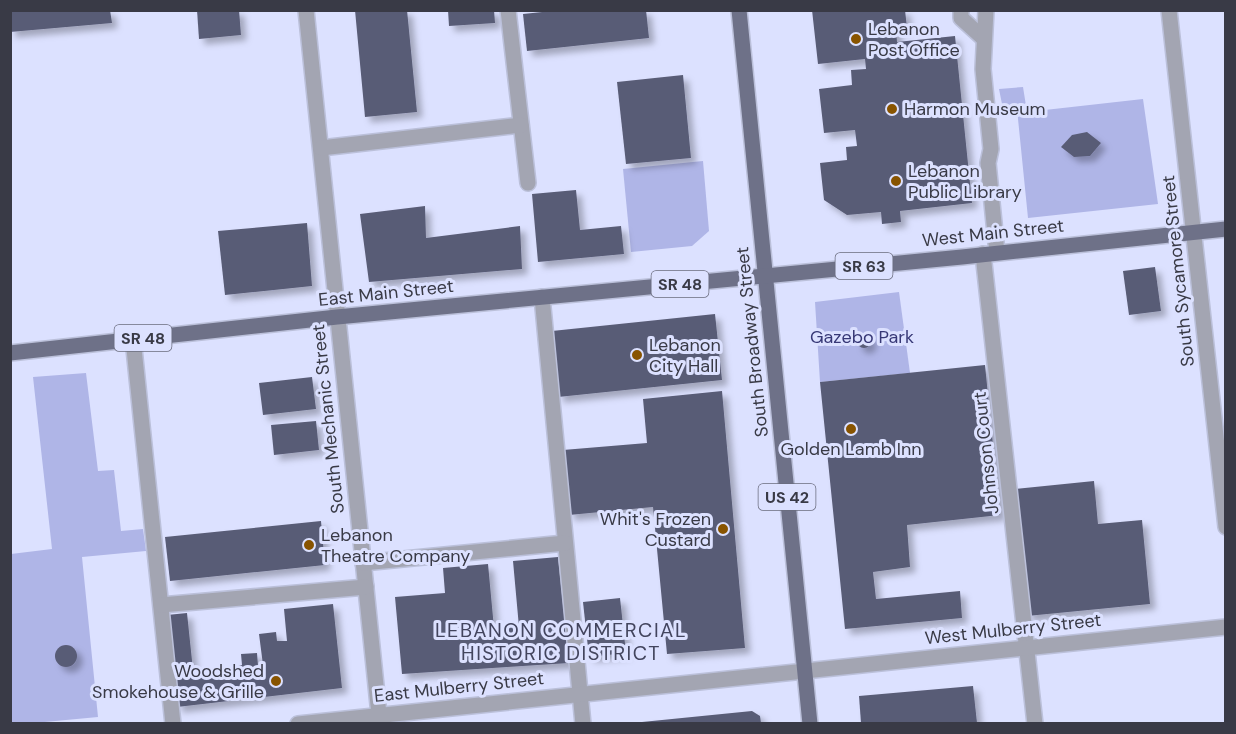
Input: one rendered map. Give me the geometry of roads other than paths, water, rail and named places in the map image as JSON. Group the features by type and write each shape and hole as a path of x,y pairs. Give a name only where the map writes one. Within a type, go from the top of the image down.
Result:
{"main road":[{"name":"South Broadway Street","path":"739,10 804,670"},
{"name":"West Main Street","path":"765,276 1226,229"},
{"name":"East Main Street","path":"10,353 337,317 765,276"},
{"name":"US 42","path":"804,670 810,723"}],"street":[{"name":"South Mechanic Street","path":"306,10 379,719"},
{"path":"508,10 528,183"},
{"path":"961,10 961,18 983,38"},
{"name":"Johnson Court","path":"986,10 983,69 991,149 988,163 990,253 1035,723"},
{"name":"South Sycamore Street","path":"1169,10 1226,527"},
{"path":"321,148 521,125"},
{"path":"542,297 583,723"},
{"path":"133,339 173,723"},
{"path":"363,563 565,543"},
{"path":"161,605 366,587"},
{"name":"West Mulberry Street","path":"804,670 1226,627"},
{"name":"East Mulberry Street","path":"298,723 379,719 580,694 804,670"}],"place":[{"name":"Lebanon Post Office","path":"856,39"},
{"name":"Harmon Museum","path":"892,109"},
{"name":"Lebanon Public Library","path":"896,181"},
{"name":"Lebanon City Hall","path":"637,355"},
{"name":"Golden Lamb Inn","path":"851,429"},
{"name":"Whit's Frozen Custard","path":"723,529"},
{"name":"Lebanon Theatre Company","path":"309,545"},
{"name":"Woodshed Smokehouse & Grille","path":"276,681"}],"district":[{"name":"LEBANON COMMERCIAL HISTORIC DISTRICT","path":"561,642"}],"park label":[{"name":"Gazebo Park","path":"862,337"}]}
